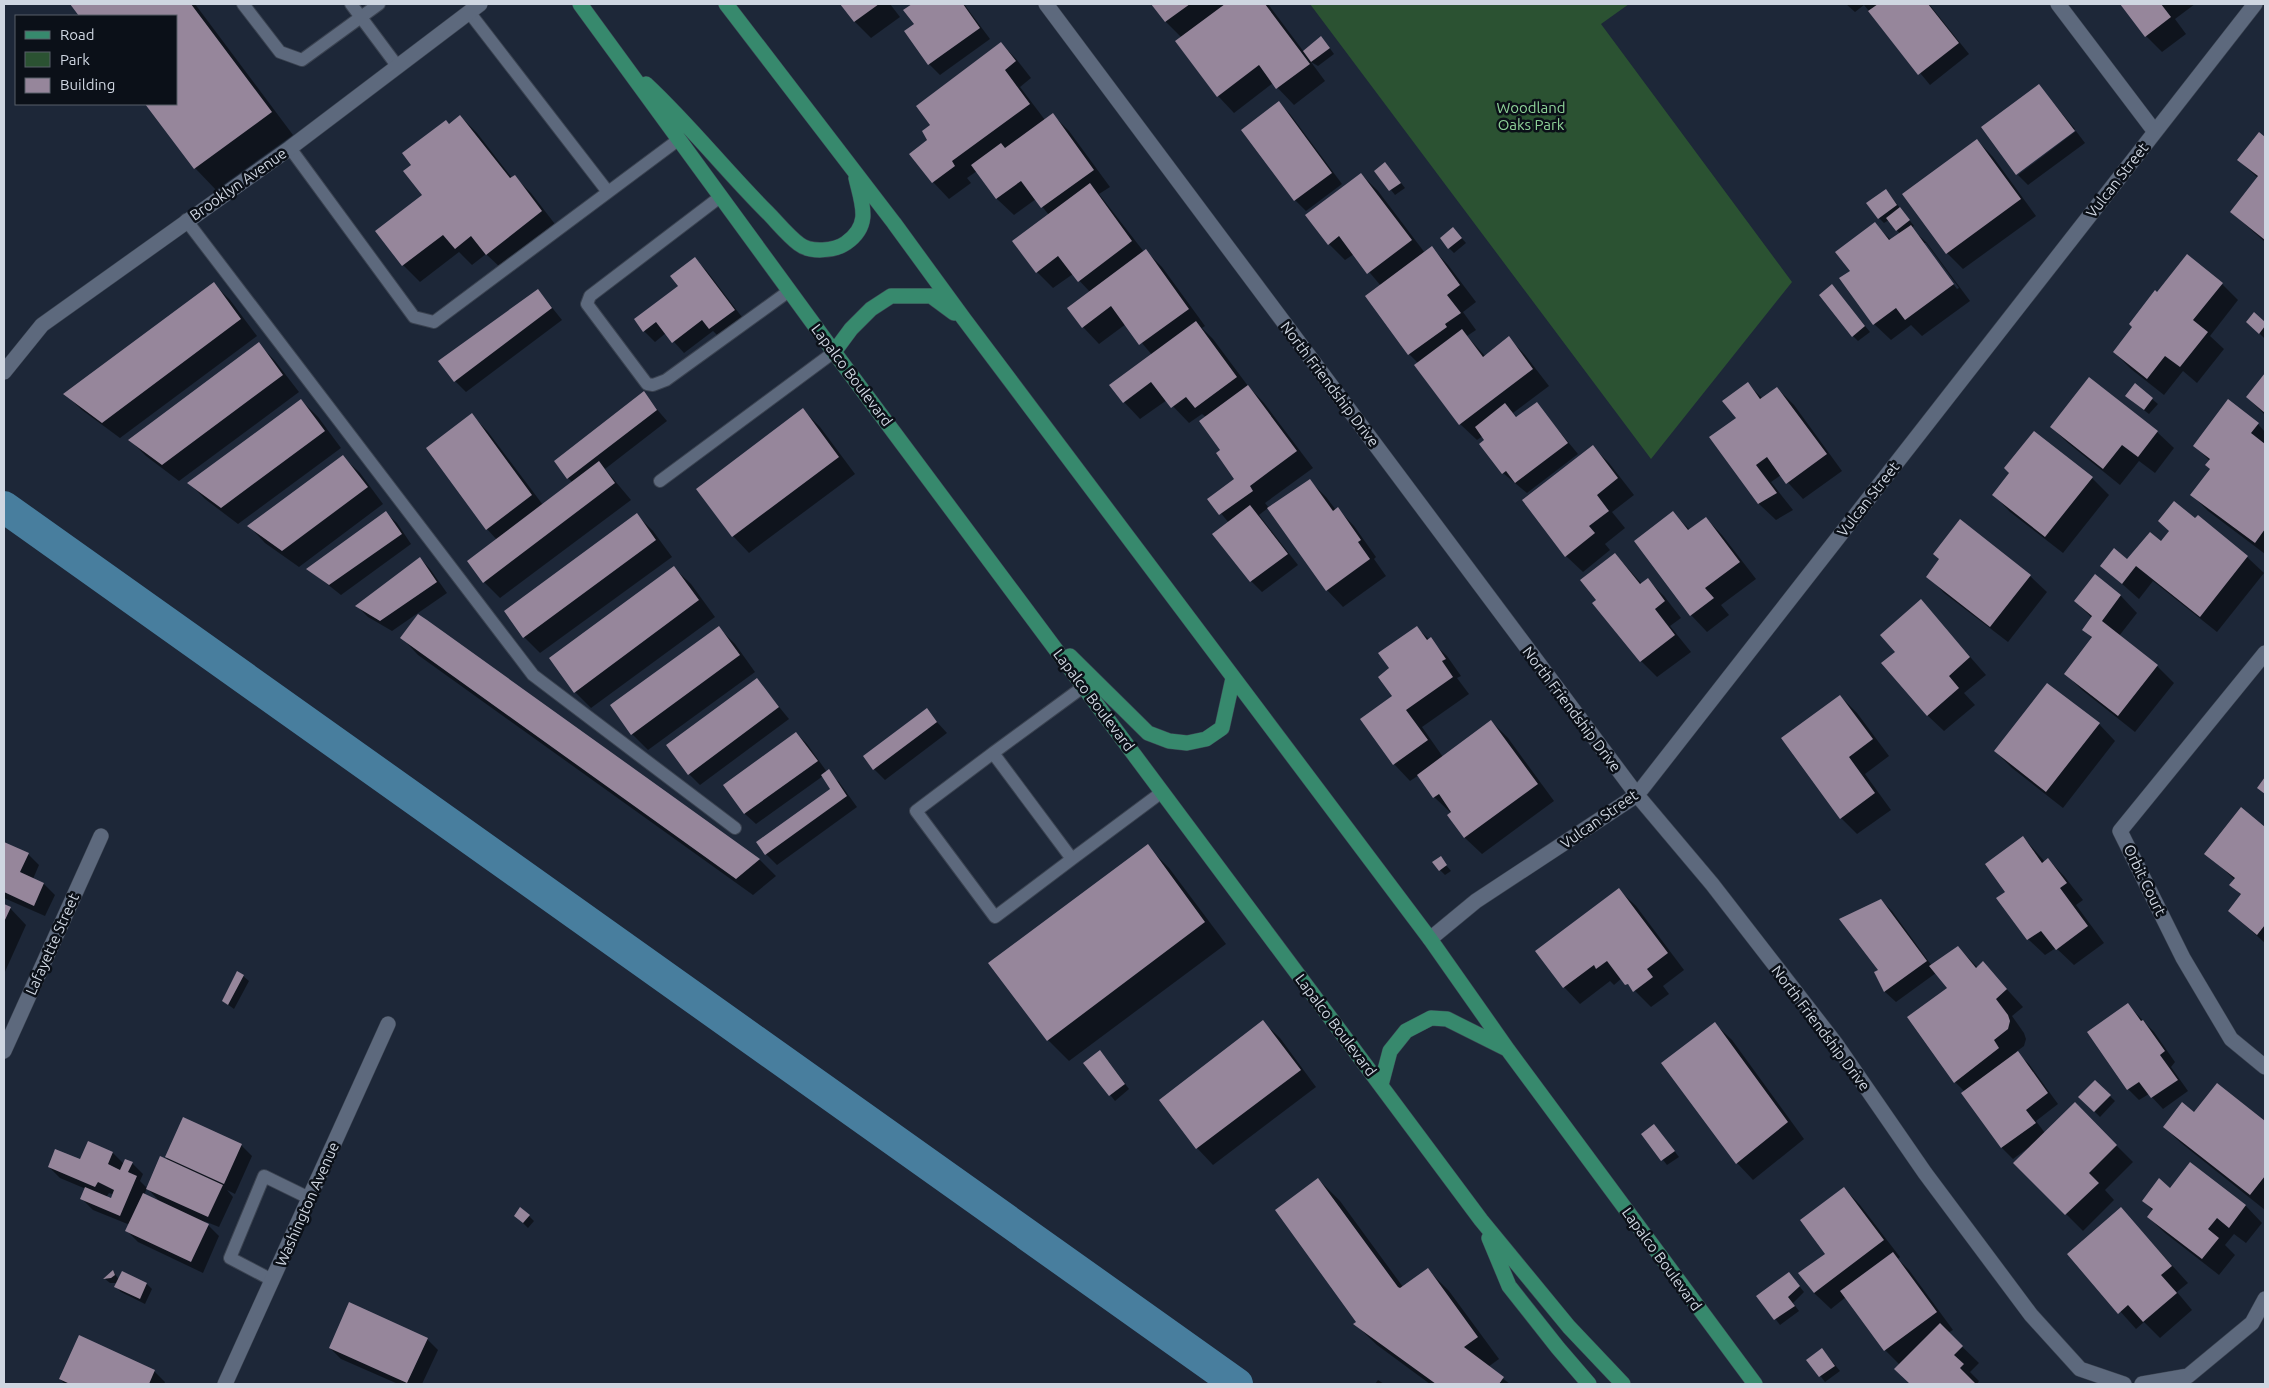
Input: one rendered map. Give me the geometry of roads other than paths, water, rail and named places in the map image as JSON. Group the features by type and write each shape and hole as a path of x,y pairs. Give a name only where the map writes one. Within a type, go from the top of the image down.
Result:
{"main road":[{"name":"Lapalco Boulevard","path":"580,4 834,352 1481,1220 1569,1328 1623,1384"},
{"name":"Lapalco Boulevard","path":"726,4 855,173 1430,940 1508,1050 1755,1384"},
{"path":"621,61 677,112 732,177 800,245 827,250 845,245 856,235 863,223 863,210 855,173"},
{"path":"834,352 851,329 871,309 891,296 931,296 964,319"},
{"path":"1037,624 1148,733 1169,741 1187,743 1206,739 1222,728 1233,678"},
{"path":"1381,1085 1390,1051 1406,1031 1431,1018 1446,1019 1508,1050"},
{"path":"1481,1220 1510,1286 1558,1348 1589,1384"}],"street":[{"name":"North Friendship Drive","path":"1046,4 1637,796 1712,884 1836,1044 1925,1173 2031,1315 2080,1369 2124,1384"},
{"path":"2058,4 2155,132"},
{"name":"Vulcan Street","path":"1430,940 1476,901 1637,796 2255,4"},
{"name":"Brooklyn Avenue","path":"4,372 42,324 290,148 474,8"},
{"name":"Orbit Court","path":"2265,653 2120,831 2183,958 2231,1039 2265,1066"},
{"name":"Lafayette Street","path":"4,1051 101,836"},
{"name":"Washington Avenue","path":"225,1384 388,1024"},
{"path":"2142,1384 2188,1376 2252,1323 2265,1299"}],"lane":[{"path":"243,4 280,52 302,60 379,4"},
{"path":"351,4 398,67"},
{"path":"474,8 608,192"},
{"path":"290,148 414,317 434,322 678,140"},
{"path":"720,197 590,296 586,304 647,384 653,386 666,380 789,291"},
{"path":"186,220 533,675 734,828"},
{"path":"660,481 834,352"},
{"path":"1083,686 916,811 989,909 995,917 1162,792"},
{"path":"994,753 1072,859"},
{"path":"272,1280 230,1258 264,1176 310,1198"}],"waterway":[{"path":"4,507 1237,1384"}],"park label":[{"name":"Woodland Oaks Park","path":"1531,116"}]}
